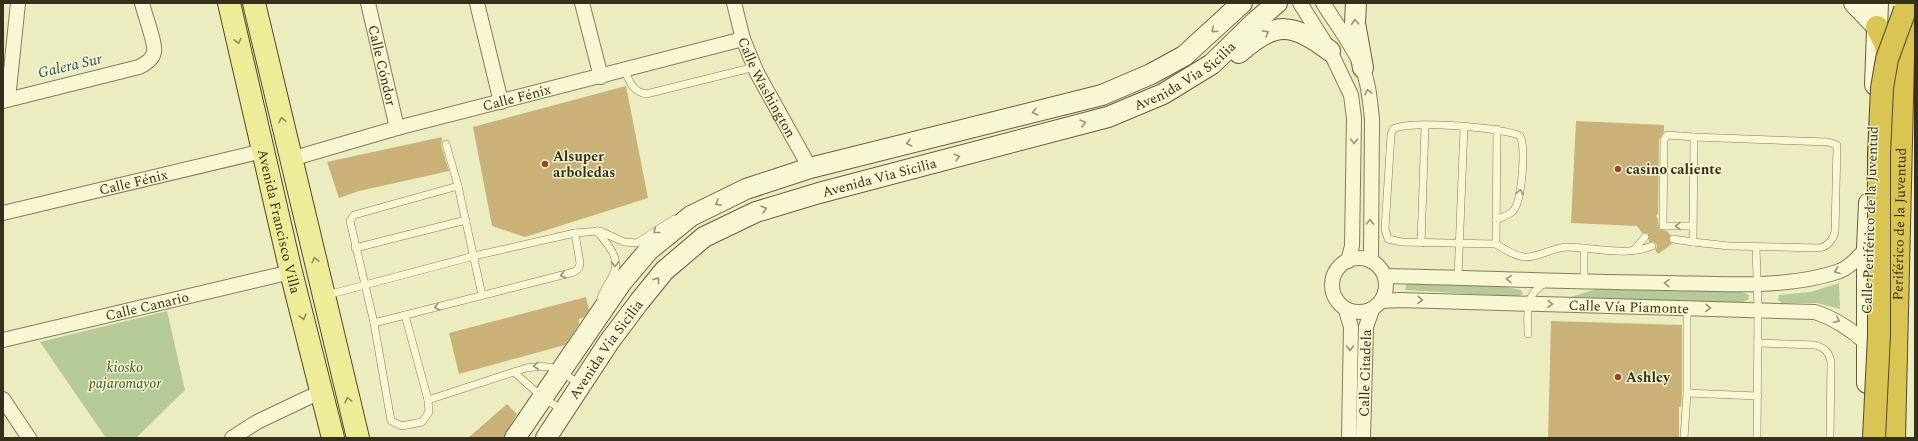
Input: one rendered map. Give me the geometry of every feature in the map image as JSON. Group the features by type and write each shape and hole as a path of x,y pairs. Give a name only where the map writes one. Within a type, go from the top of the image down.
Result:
{"highway":[{"path":"1874,438 1879,335 1879,154 1882,88 1887,59 1905,6"},
{"name":"Periférico de la Juventud","path":"1894,438 1905,6"},
{"path":"1877,27 1885,43 1892,73 1894,190 1887,438"}],"main road":[{"name":"Avenida Francisco Villa","path":"229,3 291,272 333,438"},
{"name":"Avenida Francisco Villa","path":"254,3 358,438"},
{"path":"263,151 276,150 286,159 291,159"},
{"path":"291,272 299,278 309,290 323,296"}],"street":[{"path":"18,3 6,100 139,67 146,63 152,56 154,47 142,3"},
{"name":"Calle Cóndor","path":"368,3 397,128"},
{"path":"477,3 501,102"},
{"path":"582,3 601,77"},
{"name":"Calle Washington","path":"734,3 743,39 755,67 810,168"},
{"name":"Avenida Via Sicilia","path":"546,438 609,342 697,227 746,189 810,168 1102,95 1152,74 1184,56 1242,3"},
{"name":"Avenida Via Sicilia","path":"516,438 562,372 599,314 649,250 697,227 1108,116 1163,94 1212,64 1256,21 1277,3"},
{"path":"1300,3 1330,51 1351,95 1354,118 1352,246 1348,260"},
{"path":"1323,3 1353,49 1362,68"},
{"path":"1356,3 1355,23 1362,68 1370,95 1372,119 1369,246 1371,261"},
{"path":"1854,3 1877,27"},
{"name":"Calle Periférico de la Juventud","path":"1866,438 1867,248 1878,3"},
{"path":"1187,80 1203,79 1216,75 1249,43 1269,30 1292,29 1313,38 1330,51"},
{"name":"Calle Fénix","path":"291,159 397,128 625,71 743,39"},
{"name":"Calle Fénix","path":"3,213 263,151"},
{"name":"Calle Vía Piamonte","path":"1385,276 1756,285 1801,280 1839,272 1852,264 1867,248"},
{"path":"1363,258 1371,261 1377,264 1385,276 1387,285 1385,293 1377,305 1359,312 1346,310 1335,298 1332,283 1334,275 1338,268 1348,260 1363,258"},
{"name":"Calle Canario","path":"3,340 291,272"},
{"name":"Calle Vía Piamonte","path":"1377,305 1400,300 1815,312 1830,317 1849,328 1867,344"},
{"name":"Calle Citadela","path":"1363,438 1366,326 1377,305"},
{"name":"Calle Citadela","path":"1346,310 1351,328 1349,438"},
{"path":"232,438 257,422 322,391"},
{"path":"3,400 30,438"}],"lane":[{"path":"625,71 632,87 637,92 646,94 755,67"},
{"path":"1496,220 1512,212 1518,202 1522,147 1520,136 1513,132 1497,129 1464,127 1399,126 1393,129 1391,135 1386,229 1388,239 1394,242 1496,244 1508,252 1526,257 1539,255 1553,249 1565,247 1634,250 1652,246"},
{"path":"1422,243 1425,126"},
{"path":"1458,277 1464,127"},
{"path":"1496,244 1497,129"},
{"path":"1672,239 1756,247 1820,248 1827,245 1833,240 1835,232 1837,145 1828,142 1667,135 1665,138 1663,226 1692,226"},
{"path":"1693,242 1694,137"},
{"path":"446,144 458,186 482,295"},
{"path":"405,315 428,400 429,412 422,422 402,426 391,420 374,323 355,248 350,221 354,215 458,186"},
{"path":"323,296 474,256 575,233 597,231 609,234 624,242 638,243 645,240 677,217 697,227"},
{"path":"355,248 466,220"},
{"path":"597,231 614,256 616,266 601,298 599,314"},
{"path":"374,323 576,271 580,263 575,233"},
{"path":"1634,250 1646,237"},
{"path":"1756,247 1756,285 1758,310 1757,438"},
{"path":"1584,248 1584,282"},
{"path":"1528,334 1529,303 1534,291 1549,281"},
{"path":"1684,438 1687,393 1687,308"},
{"path":"1758,343 1815,345 1824,348 1829,354 1831,362 1830,438"},
{"path":"428,400 526,368 545,365 553,366 580,385"},
{"path":"514,372 543,398 564,411"},
{"path":"1687,393 1758,396"}],"green space":[{"path":"1839,283 1840,309 1817,303 1782,303 1778,300 1779,295 1811,292"},
{"path":"1406,284 1506,287 1521,290 1523,293 1518,297 1405,290"},
{"path":"1703,288 1742,292 1749,295 1748,300 1740,303 1571,297 1596,289"},
{"name":"kiosko pajaromayor","path":"167,311 185,390 136,438 106,438 40,342"}],"building":[{"path":"626,86 648,198 525,237 492,226 473,127"},
{"name":"casino caliente","path":"1576,121 1664,125 1664,131 1659,140 1658,214 1656,216 1658,219 1659,229 1667,231 1670,235 1669,241 1672,244 1658,254 1655,250 1657,247 1656,243 1649,242 1648,233 1642,233 1637,226 1571,223"},
{"path":"442,137 441,145 449,171 359,191 339,198 327,162"},
{"path":"586,297 589,310 584,317 579,319 579,324 565,345 459,374 449,333"},
{"name":"Ashley","path":"1551,321 1682,325 1682,393 1681,407 1679,407 1679,438 1548,438"},
{"path":"507,404 517,414 504,438 468,438"}],"place":[{"name":"Alsuper arboledas","path":"545,164"},
{"name":"casino caliente","path":"1618,169"},
{"name":"Ashley","path":"1618,377"}],"water label":[{"name":"Galera Sur","path":"70,66"}]}
